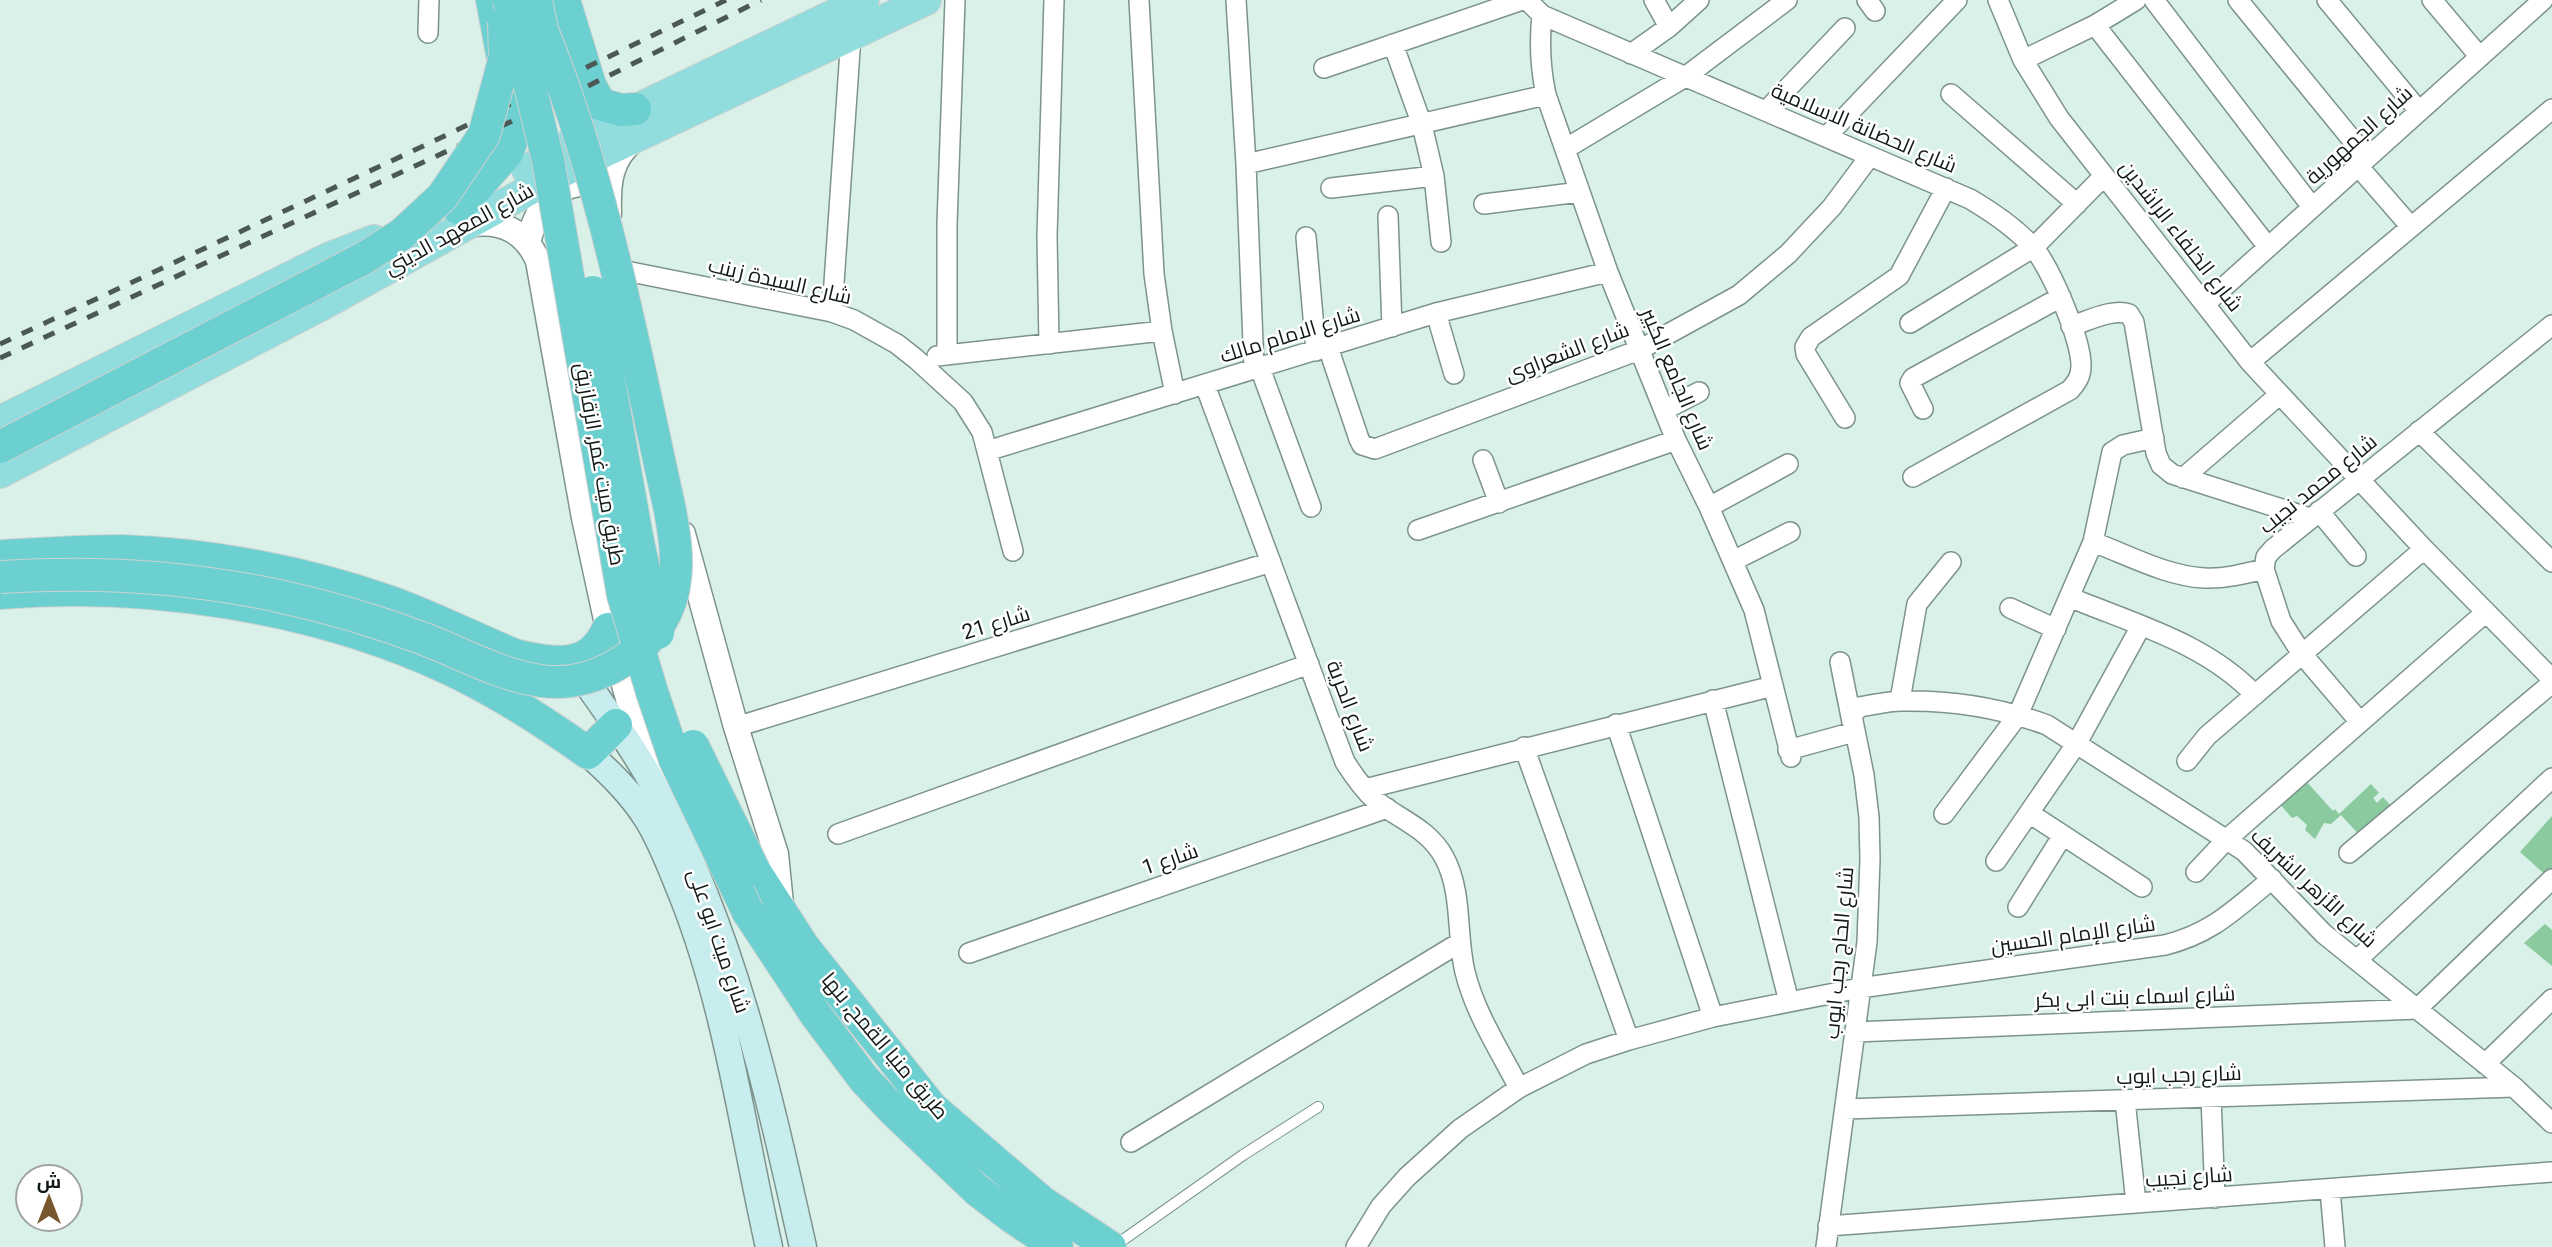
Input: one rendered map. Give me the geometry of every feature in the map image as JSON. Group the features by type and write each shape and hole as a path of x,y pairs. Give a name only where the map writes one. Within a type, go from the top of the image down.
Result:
{"highway":[{"path":"464,217 507,153 516,128 492,0"},
{"path":"0,447 364,258 402,234 442,197 484,135 505,57 502,0"},
{"name":"طريق ميت غمر, الزقازيق","path":"509,0 548,160 623,595 676,760 748,912"},
{"path":"564,0 590,85 600,104 621,110 635,124"},
{"path":"0,577 128,575 239,588 327,607 428,640 507,674 544,682 573,680 608,669 626,659 648,639 666,611 676,580 676,555 670,510 599,193 539,15"},
{"name":"طريق ميت غمر, الزقازيق","path":"539,15 638,542 671,686 696,754 754,870"},
{"path":"0,556 123,551 225,561 274,569 322,580 391,602 515,655 553,662 582,659 597,649 608,629"},
{"path":"0,593 69,591 157,595 307,618 355,632 449,668 537,717 588,753 616,725"},
{"name":"طريق منيا القمح, بنها","path":"754,870 803,946 867,1030 932,1108 1042,1202 1112,1247"},
{"name":"طريق منيا القمح, بنها","path":"748,912 788,974 864,1079 977,1190 1057,1247"}],"main road":[{"name":"شارع المعهد الديني","path":"635,124 864,0"},
{"name":"شارع المعهد الديني","path":"0,473 293,321 464,217 527,170 593,130 635,124 851,36 926,0"},
{"name":"شارع المعهد الديني","path":"0,421 328,258 464,217"},
{"name":"شارع ميت ابو على","path":"571,661 616,725 656,790 693,865 727,949 769,1102 803,1247"},
{"name":"شارع ميت ابو على","path":"588,753 617,780 648,820 662,846 693,922 721,1016 769,1247"}],"street":[{"path":"428,33 429,0"},
{"path":"947,355 947,224 955,0"},
{"path":"1049,344 1046,236 1054,0"},
{"path":"1139,0 1154,274 1161,331 1175,394"},
{"path":"1236,0 1257,369 1311,507"},
{"path":"1324,68 1525,0"},
{"name":"شارع الحضانة الاسلامية","path":"1525,0 1542,15 1946,188 1996,214 2034,247 2061,297 2071,326 2081,365 2079,379 2070,390 1913,477"},
{"path":"1654,0 1669,27"},
{"path":"1631,54 1669,27 1699,0"},
{"path":"1565,149 1685,77 1787,0"},
{"path":"1827,136 1957,0"},
{"name":"شارع الخلفاء الراشدين","path":"1998,0 2023,60 2059,118 2250,362 2424,549 2552,681"},
{"path":"2023,60 2102,14 2136,0"},
{"path":"2154,0 2312,207"},
{"path":"2238,0 2411,228"},
{"path":"2327,0 2419,111"},
{"path":"2432,0 2480,57"},
{"path":"2541,2 2552,19"},
{"name":"شارع الجمهورية","path":"2205,303 2541,2"},
{"path":"2102,14 2268,247"},
{"name":"شارع الجامع الكبير","path":"1542,15 1540,55 1546,95 1608,272 1639,350 1676,440 1754,610 1790,753 1853,727"},
{"path":"1766,111 1844,28"},
{"path":"832,312 851,36"},
{"path":"1393,44 1422,125 1434,176 1441,242"},
{"path":"1951,94 2077,204"},
{"path":"1246,164 1546,95"},
{"path":"2250,362 2552,109"},
{"path":"635,124 610,175 608,186 611,268 736,727 776,854 783,915"},
{"name":"شارع الشعراوى","path":"1322,349 1362,445 1375,449 1639,350 1739,295 1788,254 1832,207 1870,156"},
{"path":"1331,188 1434,176"},
{"path":"1910,323 2034,247 2104,176"},
{"path":"528,243 535,217 542,206 560,190 584,183 608,186"},
{"path":"1844,418 1806,354 1805,347 1811,337 1899,276 1946,188"},
{"path":"1484,204 1580,192"},
{"path":"1388,216 1392,327"},
{"path":"464,217 505,226 517,233 528,243 538,261 584,519 608,629 631,709 644,740 726,893 750,944 788,974"},
{"path":"1306,237 1322,349"},
{"name":"شارع السيدة زينب","path":"611,268 832,312 876,331 916,359 971,412 982,432 1013,551"},
{"name":"شارع الامام مالك","path":"987,451 1436,313 1608,272"},
{"path":"1923,410 1912,390 1910,383 1913,378 2061,297"},
{"path":"2071,326 2122,312 2129,314 2134,323 2161,465 2183,478 2315,515 2356,556"},
{"path":"1436,313 1454,374"},
{"name":"شارع محمد نجيب","path":"2360,722 2302,654 2281,621 2264,569 2266,557 2552,325"},
{"path":"916,359 1161,331"},
{"name":"شارع الحرية","path":"1205,385 1345,762 1364,789 1424,832 1443,856 1454,884 1460,943 1470,992 1519,1088"},
{"path":"1664,411 1699,391"},
{"path":"2183,478 2279,395"},
{"path":"2419,431 2552,562"},
{"path":"1944,814 2018,715 2093,542 2112,452 2123,445 2154,438"},
{"path":"1418,530 1676,440"},
{"path":"1483,460 1499,503"},
{"path":"1709,507 1788,464"},
{"path":"1733,561 1790,532"},
{"path":"2093,542 2172,572 2203,578 2234,576 2264,569"},
{"path":"2187,761 2207,736 2424,549"},
{"name":"شارع 21","path":"736,727 1271,562"},
{"path":"1853,727 1852,716 1859,708 1900,701 1917,604 1951,562"},
{"path":"2069,597 2204,653 2231,671 2255,695"},
{"path":"2010,608 2056,629"},
{"path":"2196,872 2227,839 2486,612"},
{"path":"1996,862 2077,743 2141,626"},
{"name":"شارع الحاج رجب ايوب","path":"1826,1247 1867,942 1870,859 1865,786 1840,662"},
{"path":"838,834 1309,664"},
{"path":"2349,853 2552,681"},
{"path":"1364,789 1773,686"},
{"path":"1713,701 1789,1002"},
{"name":"شارع الأزهر الشريف","path":"1900,701 1967,705 2018,715 2047,725 2227,839 2251,858 2316,927 2514,1087 2552,1123"},
{"path":"1616,724 1713,1017"},
{"path":"1524,747 1629,1040"},
{"path":"2357,960 2552,778"},
{"name":"شارع 1","path":"969,953 1387,808"},
{"path":"2029,813 2142,887"},
{"path":"2018,907 2063,835"},
{"name":"شارع الإمام الحسين","path":"1356,1247 1381,1206 1407,1177 1460,1129 1519,1088 1586,1054 1713,1017 1860,988 2151,947 2190,939 2211,928 2272,879"},
{"path":"2417,1009 2552,879"},
{"path":"1131,1142 1460,943"},
{"path":"2485,1064 2552,999"},
{"name":"شارع اسماء بنت ابى بكر","path":"1854,1031 2417,1009"},
{"name":"شارع رجب ايوب","path":"1845,1109 2514,1087"},
{"path":"2211,1097 2215,1198"},
{"path":"2125,1100 2136,1203"},
{"name":"شارع نجيب","path":"1828,1226 2552,1172"},
{"path":"2330,1190 2335,1247"}],"lane":[{"path":"1112,1247 1243,1155 1318,1107"}],"building":[{"path":"2305,780 2333,811 2335,809 2339,814 2371,784 2379,793 2373,798 2377,803 2383,797 2393,808 2363,839 2341,815 2331,824 2324,823 2315,839 2305,830 2307,825 2297,816 2292,818 2279,803"},
{"path":"2552,816 2552,876 2550,879 2520,852"},
{"path":"2545,924 2552,930 2552,966 2524,943"}],"railway":[{"path":"0,344 434,141 726,0"},
{"path":"0,358 590,85 761,0"}]}
